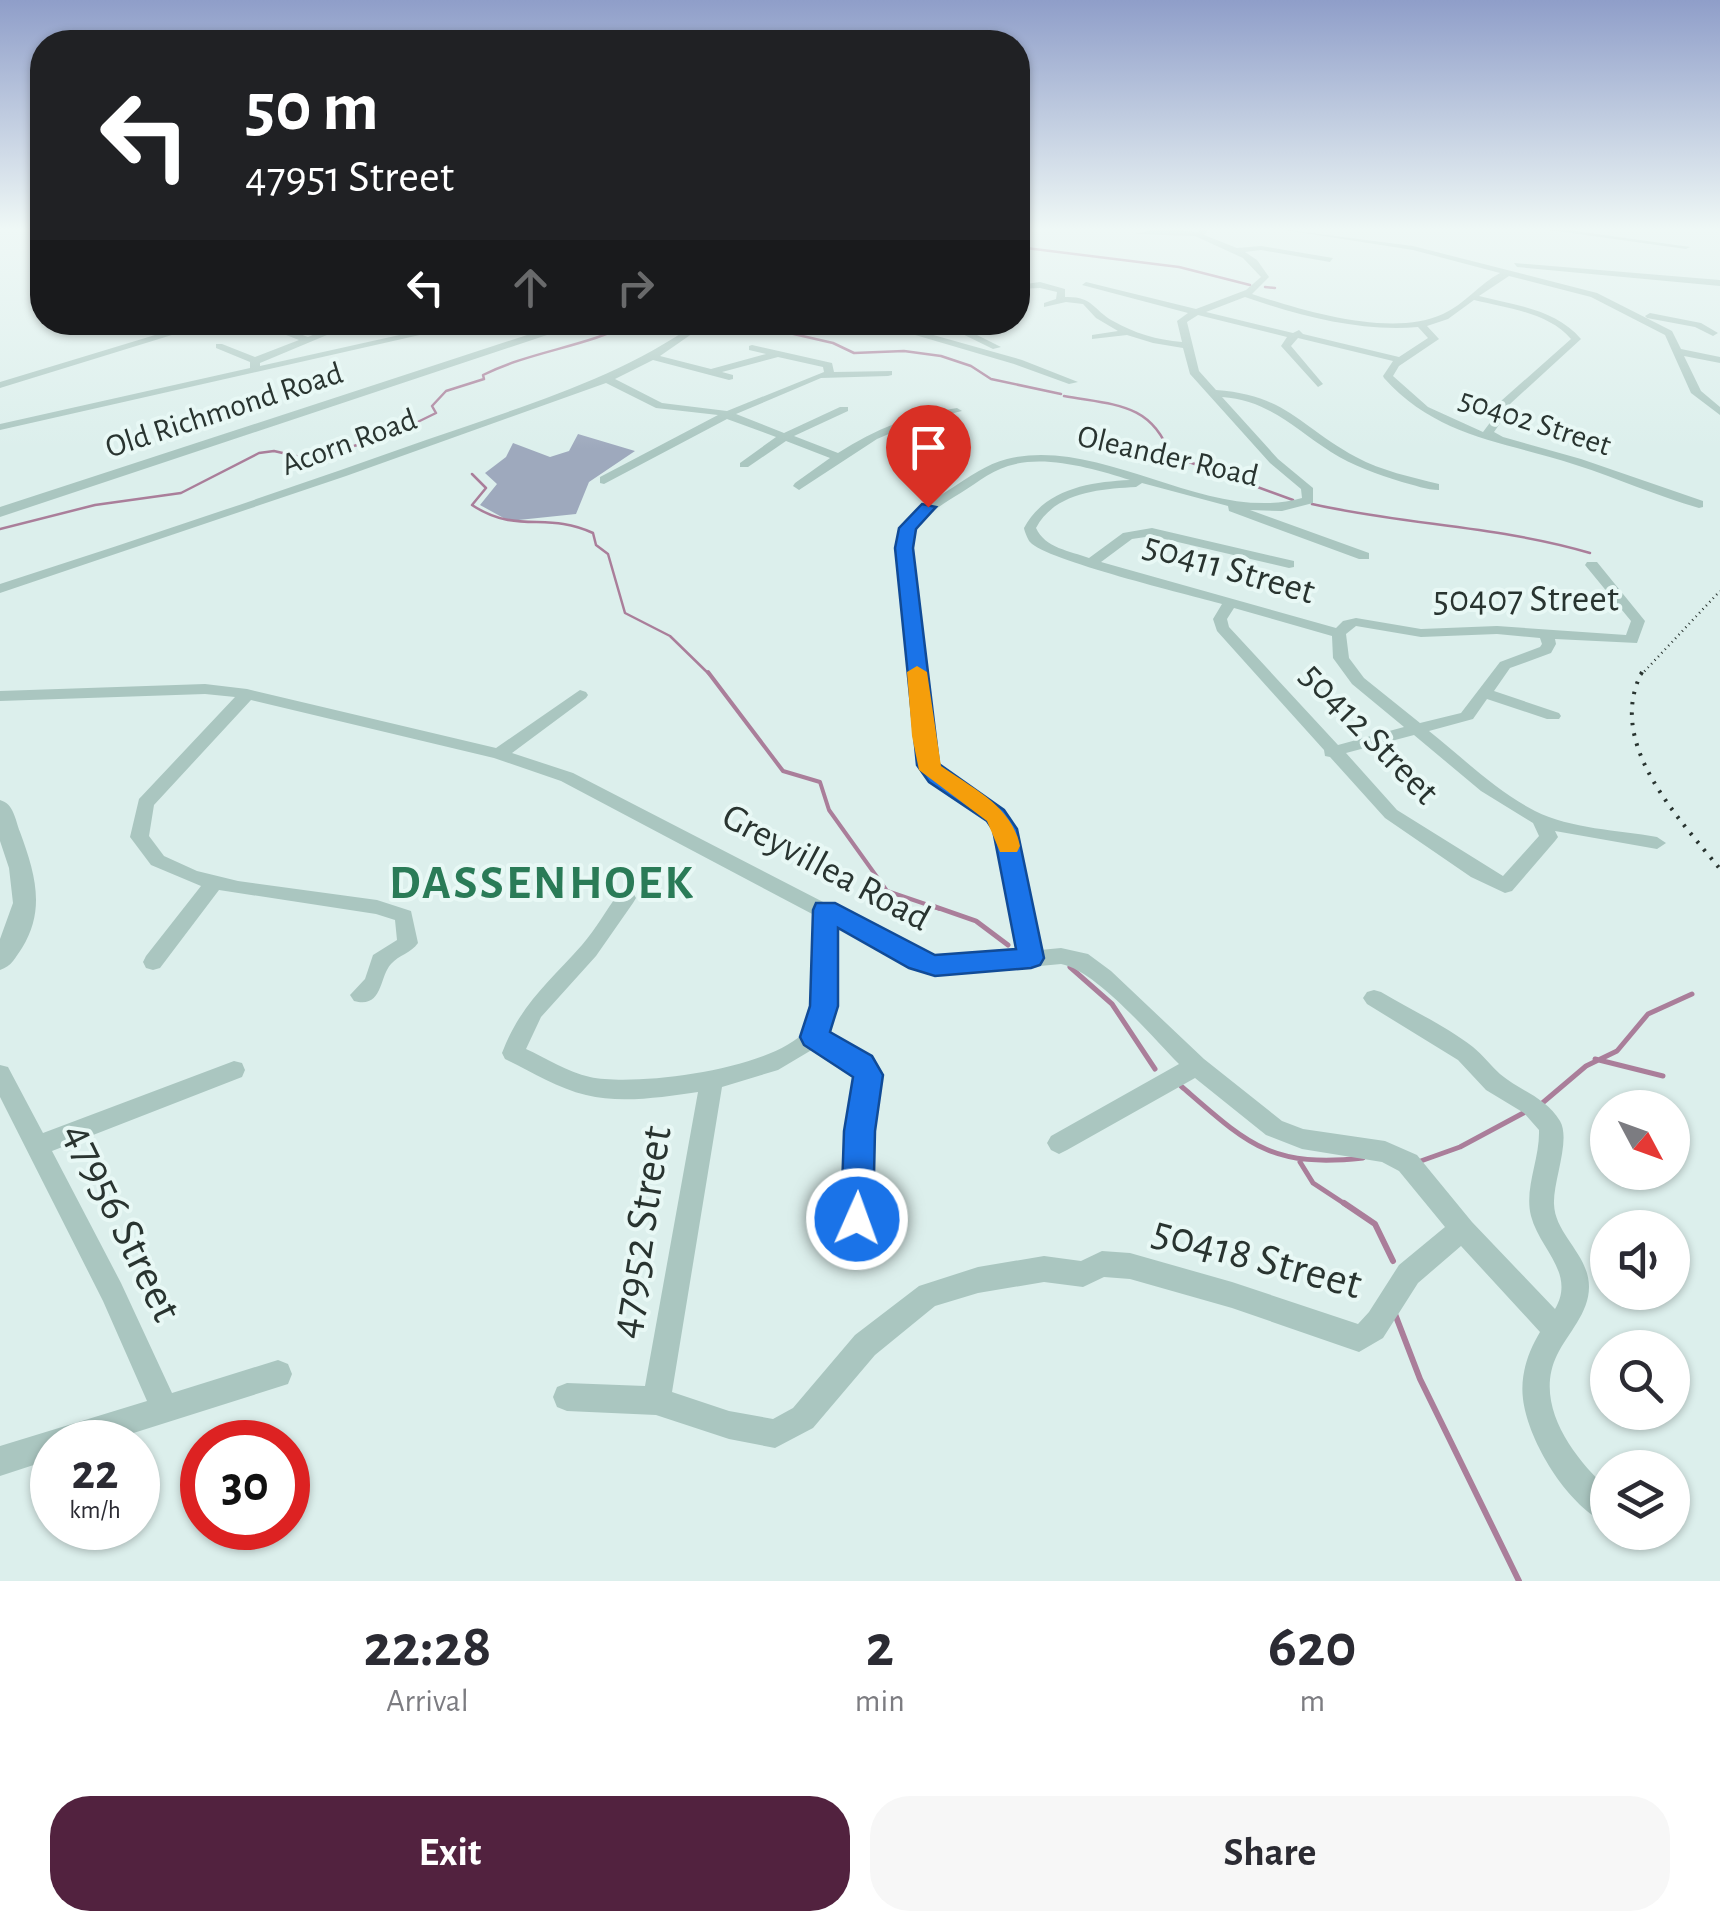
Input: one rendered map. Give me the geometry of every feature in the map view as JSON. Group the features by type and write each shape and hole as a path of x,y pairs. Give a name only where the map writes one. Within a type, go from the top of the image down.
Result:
{"street":[{"path":"1047,305 1053,302"},
{"path":"1083,302 1090,303 1102,318 1132,332 1163,343 1186,344 1182,321 1222,302"},
{"path":"1163,302 1400,360"},
{"path":"1272,302 1326,317 1420,323 1445,317 1469,302"},
{"path":"1487,302 1551,321 1567,328 1576,339 1505,402 1504,412 1488,433 1501,442"},
{"path":"1608,302 1670,332 1696,393 1720,412"},
{"path":"1620,307 1698,325 1714,333"},
{"path":"1640,316 1653,316"},
{"path":"1318,384 1286,346 1326,317"},
{"name":"50402 Street","path":"1420,323 1434,339 1400,360 1388,376 1418,408 1449,424 1501,442 1562,456 1699,504"},
{"path":"1095,338 1132,332"},
{"path":"0,385 158,335"},
{"path":"294,335 308,340"},
{"path":"255,366 321,335"},
{"path":"0,427 255,366 417,335"},
{"name":"Old Richmond Road","path":"0,512 540,335"},
{"name":"Acorn Road","path":"0,590 230,514 607,379 689,335"},
{"path":"922,335 1021,362 1074,382"},
{"path":"968,335 1021,362"},
{"name":"Oleander Road","path":"1031,958 1005,829 996,816 936,776 928,765 904,548 908,528 928,507 1012,461 1059,459 1218,498 1288,507 1304,502 1311,496 1308,488 1274,461 1190,365 1186,344"},
{"path":"219,346 255,366"},
{"path":"752,348 828,365 828,373"},
{"path":"1680,352 1720,360"},
{"path":"715,371 777,354"},
{"path":"652,357 729,376"},
{"path":"604,480 726,415 828,373 888,373"},
{"path":"607,379 660,406 726,415 838,457"},
{"path":"1215,393 1264,399 1312,436 1353,460 1435,486"},
{"path":"744,465 784,438 844,409"},
{"path":"800,486 838,457 903,421 957,411"},
{"name":"50411 Street","path":"1152,482 1081,488 1031,522 1035,540 1091,563 1339,633 1344,664 1487,787 1541,822 1657,843"},
{"path":"1218,498 1234,509 1364,556"},
{"path":"1091,563 1128,536 1152,532 1289,564"},
{"name":"50407 Street","path":"1339,633 1356,622 1421,633 1496,630 1634,638 1637,619 1592,565"},
{"name":"50412 Street","path":"1230,602 1220,625 1296,705 1332,752 1404,825 1505,886 1549,837 1541,822"},
{"path":"1332,752 1415,727 1459,720 1505,665 1546,650 1546,634"},
{"name":"Greyvillea Road","path":"0,696 204,690 248,694 499,754 566,776 919,961 935,966 1061,956 1089,966 1196,1066 1274,1128 1289,1135 1396,1155 1418,1172 1463,1230 1558,1331"},
{"path":"1484,693 1553,716"},
{"path":"248,694 145,803 136,825 137,839 149,857 216,882 273,897 384,908 406,918 408,943 386,955 374,983 362,995"},
{"path":"499,754 580,695"},
{"path":"0,808 7,852 28,900 16,936 0,960"},
{"path":"153,962 216,882"},
{"path":"626,898 582,959 544,995 522,1028 513,1053 595,1088 649,1089 712,1078 776,1061 814,1037 824,1006 826,910"},
{"path":"1374,998 1457,1047 1500,1088 1548,1120 1552,1136 1542,1213 1575,1280 1572,1305 1537,1370 1540,1410 1570,1476 1590,1493"},
{"path":"814,1037 861,1065 868,1075 860,1131 860,1254"},
{"path":"1059,1142 1196,1066"},
{"path":"37,1146 234,1070"},
{"name":"47956 Street","path":"0,1074 112,1292 165,1409"},
{"name":"47952 Street","path":"656,1401 712,1078"},
{"name":"50418 Street","path":"566,1397 656,1401 729,1425 774,1434 802,1418 866,1346 928,1295 965,1283 1044,1268 1082,1274 1102,1264 1130,1266 1232,1295 1358,1338 1379,1322 1400,1284 1417,1265 1463,1230"},
{"path":"0,1461 278,1374"}],"shaded area":[{"path":"578,434 635,451 589,482 576,514 509,521 480,505 497,484 485,473 506,457 513,443 550,457 569,451"}],"waterway":[{"path":"0,529 95,505 181,493 259,453 274,451 300,457 330,453 391,435 436,413 432,406 446,391 484,379 483,375 520,360 602,335"},
{"path":"798,335 833,343 854,353 904,351 941,356 971,366 991,379 1061,394"},
{"path":"1064,396 1128,409 1153,425 1170,455 1293,500"},
{"path":"472,474 486,488 472,505 488,514 561,524 593,533 596,545 608,554 625,613 670,636 710,675"},
{"path":"1312,504 1521,537 1590,553"},
{"path":"708,672 783,771 820,782 829,810 887,891 940,909"},
{"path":"933,906 976,921 1008,945"},
{"path":"1070,967 1112,1004 1155,1069"},
{"path":"1599,1060 1617,1051 1648,1014 1692,994"},
{"path":"1540,1105 1599,1060"},
{"path":"1599,1060 1663,1076"},
{"path":"1181,1086 1262,1148 1305,1159 1363,1158"},
{"path":"1418,1162 1460,1147 1527,1111"},
{"path":"1300,1162 1313,1183 1348,1206"},
{"path":"1344,1203 1375,1224 1393,1261"},
{"path":"1395,1314 1420,1379 1519,1581"}],"railway":[{"path":"1641,675 1720,591"},
{"path":"1641,675 1633,699 1639,752 1667,803 1720,869"}],"slow traffic":[{"path":"917,672 922,736 930,770 996,816 1005,829 1008,846"}],"district":[{"name":"DASSENHOEK","path":"542,884"}],"route":[{"path":"857,1219 860,1131 868,1075 861,1065 814,1037 824,1006 826,910 935,966 1031,958 1005,829 996,816 936,776 928,765 904,548 908,528 928,507"}]}
